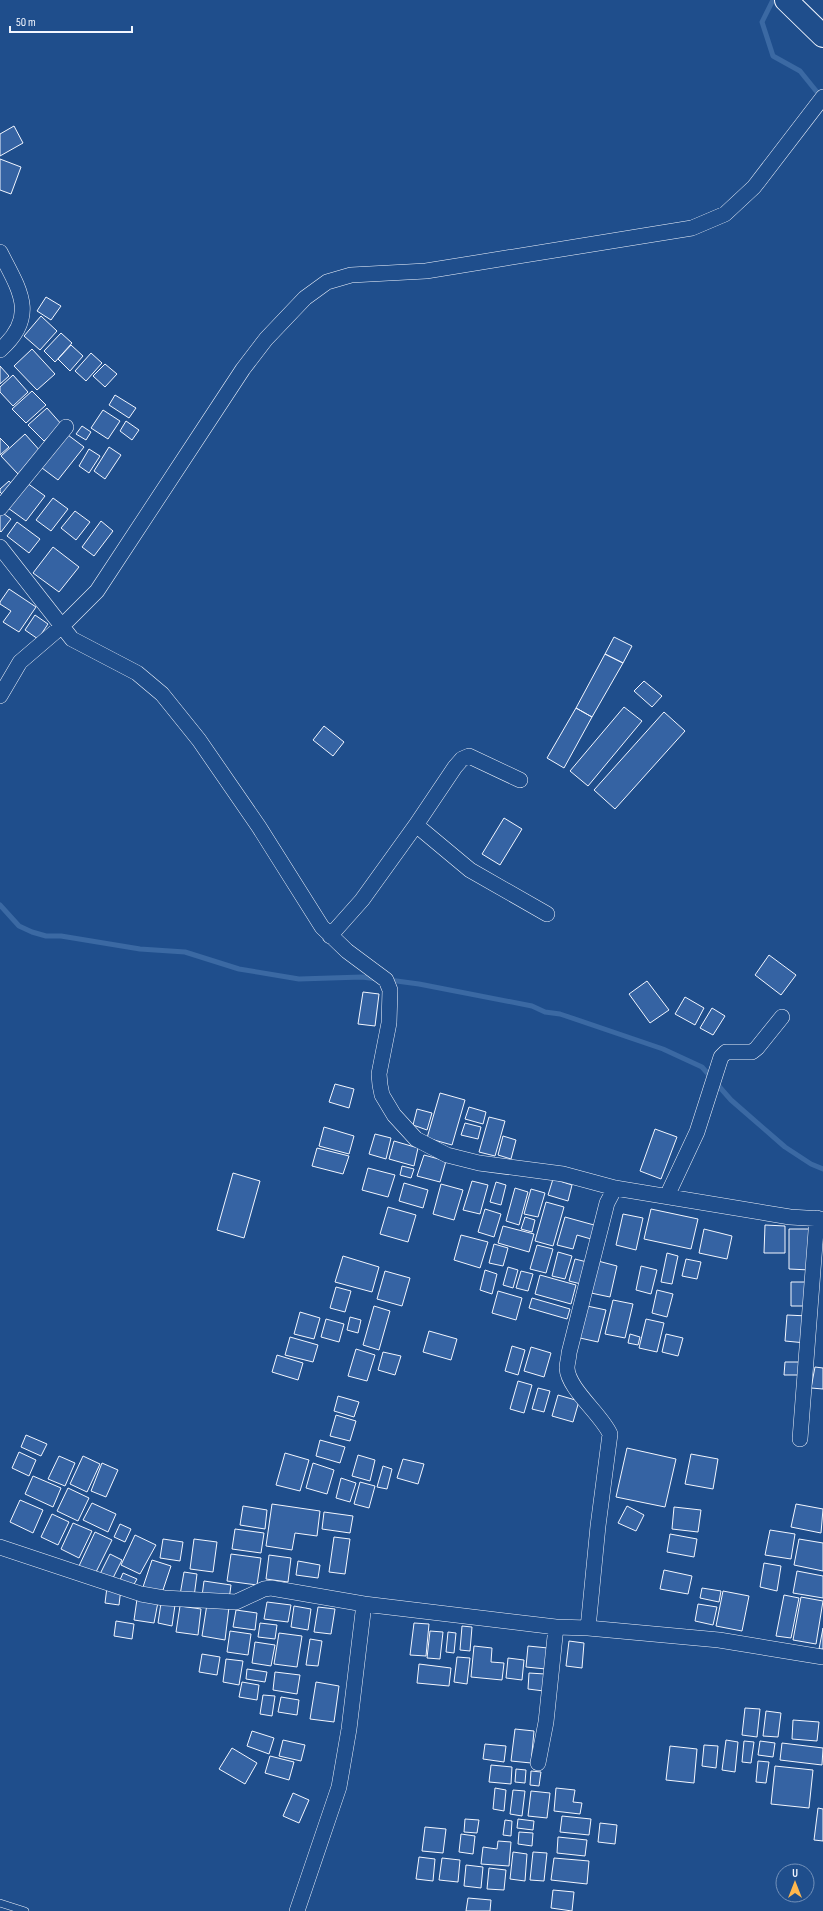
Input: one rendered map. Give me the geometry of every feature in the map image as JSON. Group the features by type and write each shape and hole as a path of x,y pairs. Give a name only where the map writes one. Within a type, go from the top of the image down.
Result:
{"main road":[{"path":"786,0 823,36"}],"street":[{"path":"0,696 20,662 62,626 97,591 243,369 266,339 305,298 326,282 351,275 426,271 692,228 725,214 754,187 823,97"},
{"path":"0,252 22,296 22,317 19,328 9,342 0,350"},
{"path":"0,508 66,427"},
{"path":"0,547 72,639 137,673 162,694 199,740 259,827 330,936 347,951 380,974 389,984 389,1022 380,1074 380,1085 382,1095 394,1115 416,1140 447,1154 479,1163 563,1174 615,1188 790,1217 820,1218 800,1439"},
{"path":"330,936 362,900 462,759 469,756 520,780"},
{"path":"416,825 470,870 547,914"},
{"path":"667,1196 697,1132 723,1054 729,1052 752,1052 782,1017"},
{"path":"588,1628 598,1526 610,1434 606,1425 586,1403 573,1384 567,1369 569,1353 607,1203 615,1188"},
{"path":"0,1548 150,1596 188,1600 236,1602 261,1590 271,1588 364,1604 556,1627 588,1628 718,1640 823,1657"},
{"path":"297,1911 339,1787 349,1729 364,1604"},
{"path":"538,1764 546,1722 556,1627"}],"lane":[{"path":"0,1903 25,1911"}],"building":[{"path":"14,126 23,143 0,156 0,134"},
{"path":"0,159 21,167 11,194 0,190"},
{"path":"46,297 61,306 51,320 37,311"},
{"path":"41,316 57,331 40,350 24,336"},
{"path":"61,333 72,343 55,362 44,351"},
{"path":"71,345 83,356 70,371 58,359"},
{"path":"32,349 55,374 37,390 14,366"},
{"path":"91,353 102,363 86,381 75,371"},
{"path":"105,364 117,374 105,387 93,376"},
{"path":"0,366 9,376 0,384"},
{"path":"13,375 28,392 13,406 0,392 0,387"},
{"path":"32,391 46,405 26,423 12,409"},
{"path":"115,395 136,408 129,418 109,405"},
{"path":"47,408 62,425 44,441 28,425"},
{"path":"103,410 120,421 108,439 91,428"},
{"path":"126,421 139,430 132,440 120,431"},
{"path":"82,426 91,432 86,440 76,434"},
{"path":"64,432 84,447 58,480 38,465"},
{"path":"25,434 42,453 18,474 1,456"},
{"path":"0,438 9,447 0,455"},
{"path":"109,447 121,455 105,479 94,471"},
{"path":"89,449 100,456 89,473 79,466"},
{"path":"9,481 16,489 6,498 0,492 0,489"},
{"path":"27,483 45,496 26,521 8,508"},
{"path":"53,498 68,509 51,531 36,520"},
{"path":"0,511 11,519 1,532 0,531"},
{"path":"75,511 90,522 76,540 61,528"},
{"path":"101,521 113,531 94,556 82,547"},
{"path":"17,522 40,539 29,553 7,536"},
{"path":"53,547 79,567 59,592 33,573"},
{"path":"9,589 36,607 19,632 3,622 11,611 0,604 0,602"},
{"path":"35,615 48,624 38,639 25,630"},
{"path":"614,637 632,646 623,663 605,654"},
{"path":"605,654 623,663 592,717 576,708"},
{"path":"644,681 662,696 652,707 634,691"},
{"path":"624,707 642,721 588,786 570,771"},
{"path":"576,708 592,717 564,768 547,758"},
{"path":"664,712 685,731 615,809 594,790"},
{"path":"324,726 344,742 333,756 313,740"},
{"path":"504,818 522,829 500,865 482,854"},
{"path":"769,955 796,975 781,995 755,975"},
{"path":"647,981 669,1010 650,1023 629,994"},
{"path":"363,992 379,994 375,1026 358,1024"},
{"path":"685,997 704,1008 695,1025 675,1014"},
{"path":"712,1008 725,1016 713,1035 700,1028"},
{"path":"335,1084 354,1089 349,1108 329,1102"},
{"path":"440,1093 465,1100 452,1145 427,1138"},
{"path":"469,1107 486,1112 483,1124 465,1119"},
{"path":"417,1109 432,1113 427,1130 413,1125"},
{"path":"489,1117 505,1121 495,1156 479,1152"},
{"path":"465,1123 481,1127 478,1139 461,1135"},
{"path":"324,1127 354,1136 349,1154 319,1146"},
{"path":"655,1129 677,1137 661,1179 640,1171"},
{"path":"375,1134 391,1138 386,1159 369,1154"},
{"path":"503,1136 516,1140 511,1159 498,1155"},
{"path":"394,1141 418,1148 414,1166 389,1159"},
{"path":"317,1148 349,1156 343,1174 312,1166"},
{"path":"424,1155 446,1161 440,1182 417,1176"},
{"path":"402,1166 414,1169 411,1178 400,1175"},
{"path":"368,1168 395,1175 388,1197 362,1190"},
{"path":"233,1173 260,1181 244,1238 217,1230"},
{"path":"553,1179 572,1185 568,1201 548,1195"},
{"path":"472,1181 488,1185 480,1214 463,1210"},
{"path":"496,1182 506,1185 501,1205 490,1202"},
{"path":"404,1183 428,1190 423,1208 399,1201"},
{"path":"441,1184 463,1190 454,1220 433,1214"},
{"path":"515,1188 528,1192 519,1225 506,1221"},
{"path":"531,1189 545,1193 538,1217 524,1214"},
{"path":"546,1202 564,1207 553,1246 535,1241"},
{"path":"388,1207 416,1215 408,1242 380,1234"},
{"path":"485,1209 501,1214 494,1237 478,1232"},
{"path":"651,1209 698,1219 691,1249 644,1239"},
{"path":"623,1214 643,1218 636,1250 616,1245"},
{"path":"525,1217 535,1220 532,1232 521,1229"},
{"path":"565,1217 594,1225 591,1239 577,1235 573,1249 557,1245"},
{"path":"765,1225 785,1226 785,1253 764,1253"},
{"path":"503,1226 534,1234 529,1252 498,1243"},
{"path":"704,1229 732,1236 727,1259 699,1253"},
{"path":"789,1229 811,1229 810,1270 789,1269"},
{"path":"461,1235 488,1242 480,1268 454,1260"},
{"path":"494,1244 508,1248 503,1266 489,1263"},
{"path":"537,1245 553,1249 546,1273 530,1269"},
{"path":"558,1252 572,1256 565,1279 552,1276"},
{"path":"667,1253 678,1256 672,1284 661,1282"},
{"path":"343,1256 379,1267 372,1292 335,1282"},
{"path":"575,1259 587,1262 581,1284 569,1281"},
{"path":"686,1259 701,1262 697,1279 682,1276"},
{"path":"598,1261 617,1266 610,1297 591,1293"},
{"path":"641,1266 657,1270 651,1294 636,1290"},
{"path":"508,1267 518,1270 513,1288 503,1285"},
{"path":"485,1270 497,1274 492,1294 480,1290"},
{"path":"385,1271 410,1278 402,1306 377,1299"},
{"path":"521,1271 533,1274 528,1291 516,1288"},
{"path":"540,1275 576,1285 571,1304 535,1294"},
{"path":"791,1282 810,1282 810,1306 791,1306"},
{"path":"336,1287 351,1291 345,1312 330,1308"},
{"path":"657,1290 673,1294 667,1317 652,1313"},
{"path":"498,1291 522,1298 516,1320 492,1313"},
{"path":"532,1298 570,1309 567,1319 529,1308"},
{"path":"613,1300 633,1304 625,1338 605,1334"},
{"path":"374,1306 390,1311 379,1350 363,1345"},
{"path":"587,1306 606,1310 598,1342 580,1338"},
{"path":"300,1312 320,1318 314,1339 294,1334"},
{"path":"787,1315 808,1316 806,1343 785,1341"},
{"path":"350,1317 361,1320 358,1333 347,1330"},
{"path":"326,1319 344,1324 339,1342 321,1337"},
{"path":"646,1319 664,1323 657,1352 639,1348"},
{"path":"429,1331 457,1339 451,1360 423,1352"},
{"path":"630,1334 640,1337 638,1345 628,1343"},
{"path":"666,1334 683,1338 678,1356 662,1352"},
{"path":"290,1337 318,1345 313,1362 285,1355"},
{"path":"512,1346 525,1350 518,1375 505,1371"},
{"path":"531,1347 551,1353 544,1377 524,1371"},
{"path":"356,1349 375,1355 367,1381 348,1376"},
{"path":"383,1352 401,1356 395,1375 378,1370"},
{"path":"277,1355 303,1363 298,1380 272,1372"},
{"path":"785,1362 800,1362 800,1375 784,1375"},
{"path":"815,1367 823,1368 823,1389 811,1388"},
{"path":"518,1381 532,1385 524,1413 510,1409"},
{"path":"538,1388 550,1391 544,1412 532,1409"},
{"path":"558,1395 579,1401 573,1422 552,1416"},
{"path":"338,1396 359,1402 354,1417 334,1411"},
{"path":"336,1415 356,1421 350,1441 330,1436"},
{"path":"26,1435 47,1444 41,1456 21,1447"},
{"path":"320,1440 345,1447 340,1463 316,1456"},
{"path":"627,1448 676,1459 665,1507 616,1497"},
{"path":"19,1452 36,1460 29,1476 12,1468"},
{"path":"285,1453 309,1460 300,1491 276,1485"},
{"path":"691,1454 718,1459 713,1489 685,1484"},
{"path":"358,1455 375,1460 370,1481 352,1476"},
{"path":"59,1456 75,1463 65,1486 48,1479"},
{"path":"83,1456 100,1464 87,1492 70,1484"},
{"path":"403,1459 424,1464 418,1484 397,1478"},
{"path":"102,1463 118,1470 106,1497 91,1491"},
{"path":"313,1463 334,1470 327,1494 306,1488"},
{"path":"383,1466 392,1469 387,1489 377,1487"},
{"path":"33,1476 61,1488 53,1507 25,1494"},
{"path":"341,1478 356,1483 350,1502 336,1498"},
{"path":"360,1482 375,1486 369,1508 354,1504"},
{"path":"68,1488 89,1498 78,1521 57,1511"},
{"path":"20,1500 43,1510 33,1533 10,1522"},
{"path":"92,1503 116,1514 108,1532 83,1520"},
{"path":"272,1504 320,1511 317,1536 295,1533 292,1550 266,1546"},
{"path":"796,1504 823,1509 821,1533 791,1527"},
{"path":"243,1506 267,1510 265,1529 240,1525"},
{"path":"627,1506 644,1515 636,1531 618,1523"},
{"path":"674,1507 701,1510 698,1532 672,1529"},
{"path":"324,1512 353,1516 350,1533 322,1529"},
{"path":"52,1514 69,1522 58,1545 41,1537"},
{"path":"73,1523 92,1531 79,1558 61,1549"},
{"path":"120,1524 131,1529 125,1542 114,1537"},
{"path":"235,1529 264,1533 261,1553 232,1549"},
{"path":"770,1530 795,1534 791,1559 765,1555"},
{"path":"95,1532 112,1540 95,1574 79,1566"},
{"path":"670,1534 697,1539 694,1557 667,1552"},
{"path":"135,1535 156,1545 140,1574 121,1565"},
{"path":"334,1537 350,1539 345,1574 329,1572"},
{"path":"163,1539 183,1542 180,1561 160,1558"},
{"path":"194,1539 217,1542 213,1572 190,1569"},
{"path":"799,1539 823,1543 823,1571 794,1565"},
{"path":"110,1554 122,1560 112,1580 100,1574"},
{"path":"231,1554 261,1558 257,1585 227,1581"},
{"path":"269,1555 291,1558 288,1582 266,1579"},
{"path":"152,1560 171,1566 161,1596 142,1590"},
{"path":"298,1561 320,1565 318,1578 296,1575"},
{"path":"764,1563 781,1566 777,1591 760,1587"},
{"path":"664,1570 692,1576 688,1594 660,1589"},
{"path":"797,1571 823,1576 823,1598 793,1593"},
{"path":"184,1572 197,1574 194,1597 180,1595"},
{"path":"123,1573 137,1579 133,1586 120,1580"},
{"path":"204,1581 231,1585 229,1600 202,1596"},
{"path":"107,1587 121,1588 119,1605 105,1603"},
{"path":"702,1588 721,1591 719,1602 700,1598"},
{"path":"723,1591 749,1596 742,1631 716,1626"},
{"path":"784,1595 799,1598 791,1638 776,1636"},
{"path":"801,1597 823,1601 816,1644 793,1640"},
{"path":"137,1599 158,1602 154,1623 134,1620"},
{"path":"267,1602 291,1605 288,1622 264,1619"},
{"path":"161,1603 175,1605 172,1626 158,1623"},
{"path":"207,1604 229,1607 225,1640 202,1636"},
{"path":"698,1604 717,1607 713,1625 695,1621"},
{"path":"180,1606 201,1609 198,1635 176,1632"},
{"path":"294,1606 311,1609 308,1630 291,1627"},
{"path":"318,1607 335,1609 331,1634 314,1632"},
{"path":"236,1610 257,1613 255,1630 233,1627"},
{"path":"116,1621 134,1624 132,1639 114,1636"},
{"path":"260,1623 277,1625 275,1639 258,1637"},
{"path":"414,1623 429,1624 426,1656 410,1655"},
{"path":"462,1626 472,1627 470,1651 460,1650"},
{"path":"823,1628 823,1649 819,1649"},
{"path":"230,1631 251,1634 248,1655 227,1652"},
{"path":"430,1631 443,1632 440,1659 427,1658"},
{"path":"448,1632 456,1633 454,1653 446,1652"},
{"path":"279,1633 302,1636 297,1667 274,1664"},
{"path":"310,1639 322,1641 318,1666 306,1665"},
{"path":"569,1641 584,1643 582,1668 566,1666"},
{"path":"255,1642 275,1645 271,1666 252,1663"},
{"path":"474,1646 492,1648 491,1662 504,1663 502,1680 471,1677"},
{"path":"528,1646 548,1648 546,1669 526,1667"},
{"path":"202,1654 220,1657 217,1675 199,1672"},
{"path":"457,1657 470,1658 467,1684 454,1682"},
{"path":"508,1658 524,1660 522,1680 506,1678"},
{"path":"226,1659 243,1661 239,1685 223,1682"},
{"path":"419,1664 451,1668 449,1686 417,1683"},
{"path":"247,1669 267,1672 265,1682 246,1679"},
{"path":"275,1672 300,1675 297,1694 273,1690"},
{"path":"529,1673 545,1674 544,1691 528,1689"},
{"path":"242,1682 259,1685 257,1700 239,1697"},
{"path":"316,1682 339,1686 334,1722 310,1719"},
{"path":"263,1695 275,1696 272,1716 260,1714"},
{"path":"281,1697 299,1700 297,1715 278,1712"},
{"path":"745,1708 760,1709 757,1737 742,1735"},
{"path":"766,1711 781,1713 778,1737 763,1736"},
{"path":"793,1720 819,1722 817,1741 792,1739"},
{"path":"515,1729 534,1731 531,1763 511,1761"},
{"path":"252,1731 274,1738 269,1754 247,1746"},
{"path":"283,1740 305,1745 301,1761 279,1756"},
{"path":"726,1740 738,1742 735,1772 722,1770"},
{"path":"744,1741 754,1742 751,1763 742,1762"},
{"path":"760,1741 775,1743 773,1757 758,1755"},
{"path":"782,1743 823,1748 822,1765 780,1760"},
{"path":"485,1744 506,1746 504,1762 483,1759"},
{"path":"704,1745 718,1746 716,1768 702,1766"},
{"path":"670,1746 697,1749 694,1783 666,1780"},
{"path":"232,1748 257,1763 245,1784 219,1769"},
{"path":"270,1756 294,1762 289,1780 265,1773"},
{"path":"758,1761 769,1762 766,1783 756,1782"},
{"path":"491,1765 512,1767 511,1784 489,1782"},
{"path":"775,1766 813,1770 809,1808 771,1804"},
{"path":"516,1769 526,1770 525,1783 515,1782"},
{"path":"531,1771 541,1772 539,1786 530,1785"},
{"path":"495,1788 506,1790 504,1811 493,1809"},
{"path":"556,1788 575,1790 573,1802 582,1803 580,1814 554,1811"},
{"path":"513,1790 525,1791 522,1816 510,1814"},
{"path":"531,1791 550,1793 547,1818 528,1816"},
{"path":"293,1793 309,1800 299,1823 283,1816"},
{"path":"818,1808 823,1809 823,1841 814,1840"},
{"path":"562,1816 591,1819 589,1835 560,1832"},
{"path":"465,1819 479,1820 477,1833 464,1832"},
{"path":"518,1819 534,1821 533,1830 517,1828"},
{"path":"505,1820 512,1821 511,1836 503,1835"},
{"path":"600,1823 617,1825 615,1844 598,1842"},
{"path":"425,1827 446,1829 443,1853 422,1851"},
{"path":"519,1832 533,1833 532,1846 518,1844"},
{"path":"461,1834 475,1836 473,1854 459,1852"},
{"path":"558,1837 587,1840 585,1856 557,1853"},
{"path":"498,1841 511,1842 509,1866 481,1864 483,1847 497,1849"},
{"path":"513,1852 527,1854 525,1881 510,1879"},
{"path":"533,1852 547,1853 544,1881 530,1880"},
{"path":"419,1857 435,1859 433,1881 416,1879"},
{"path":"442,1858 460,1860 458,1882 439,1880"},
{"path":"554,1858 589,1861 587,1884 551,1880"},
{"path":"466,1865 483,1867 481,1888 464,1886"},
{"path":"489,1868 506,1870 504,1890 487,1889"},
{"path":"553,1890 574,1892 572,1911 551,1908"},
{"path":"468,1898 491,1900 490,1911 466,1911"}],"waterway":[{"path":"773,0 762,22 773,56 800,71 821,97"},
{"path":"0,905 19,926 46,936 61,936 140,949 185,952 239,969 299,979 362,977 377,979"},
{"path":"389,980 419,984 532,1006 545,1012 560,1014 663,1049 702,1067 731,1100 785,1147 811,1164 823,1169"}]}
